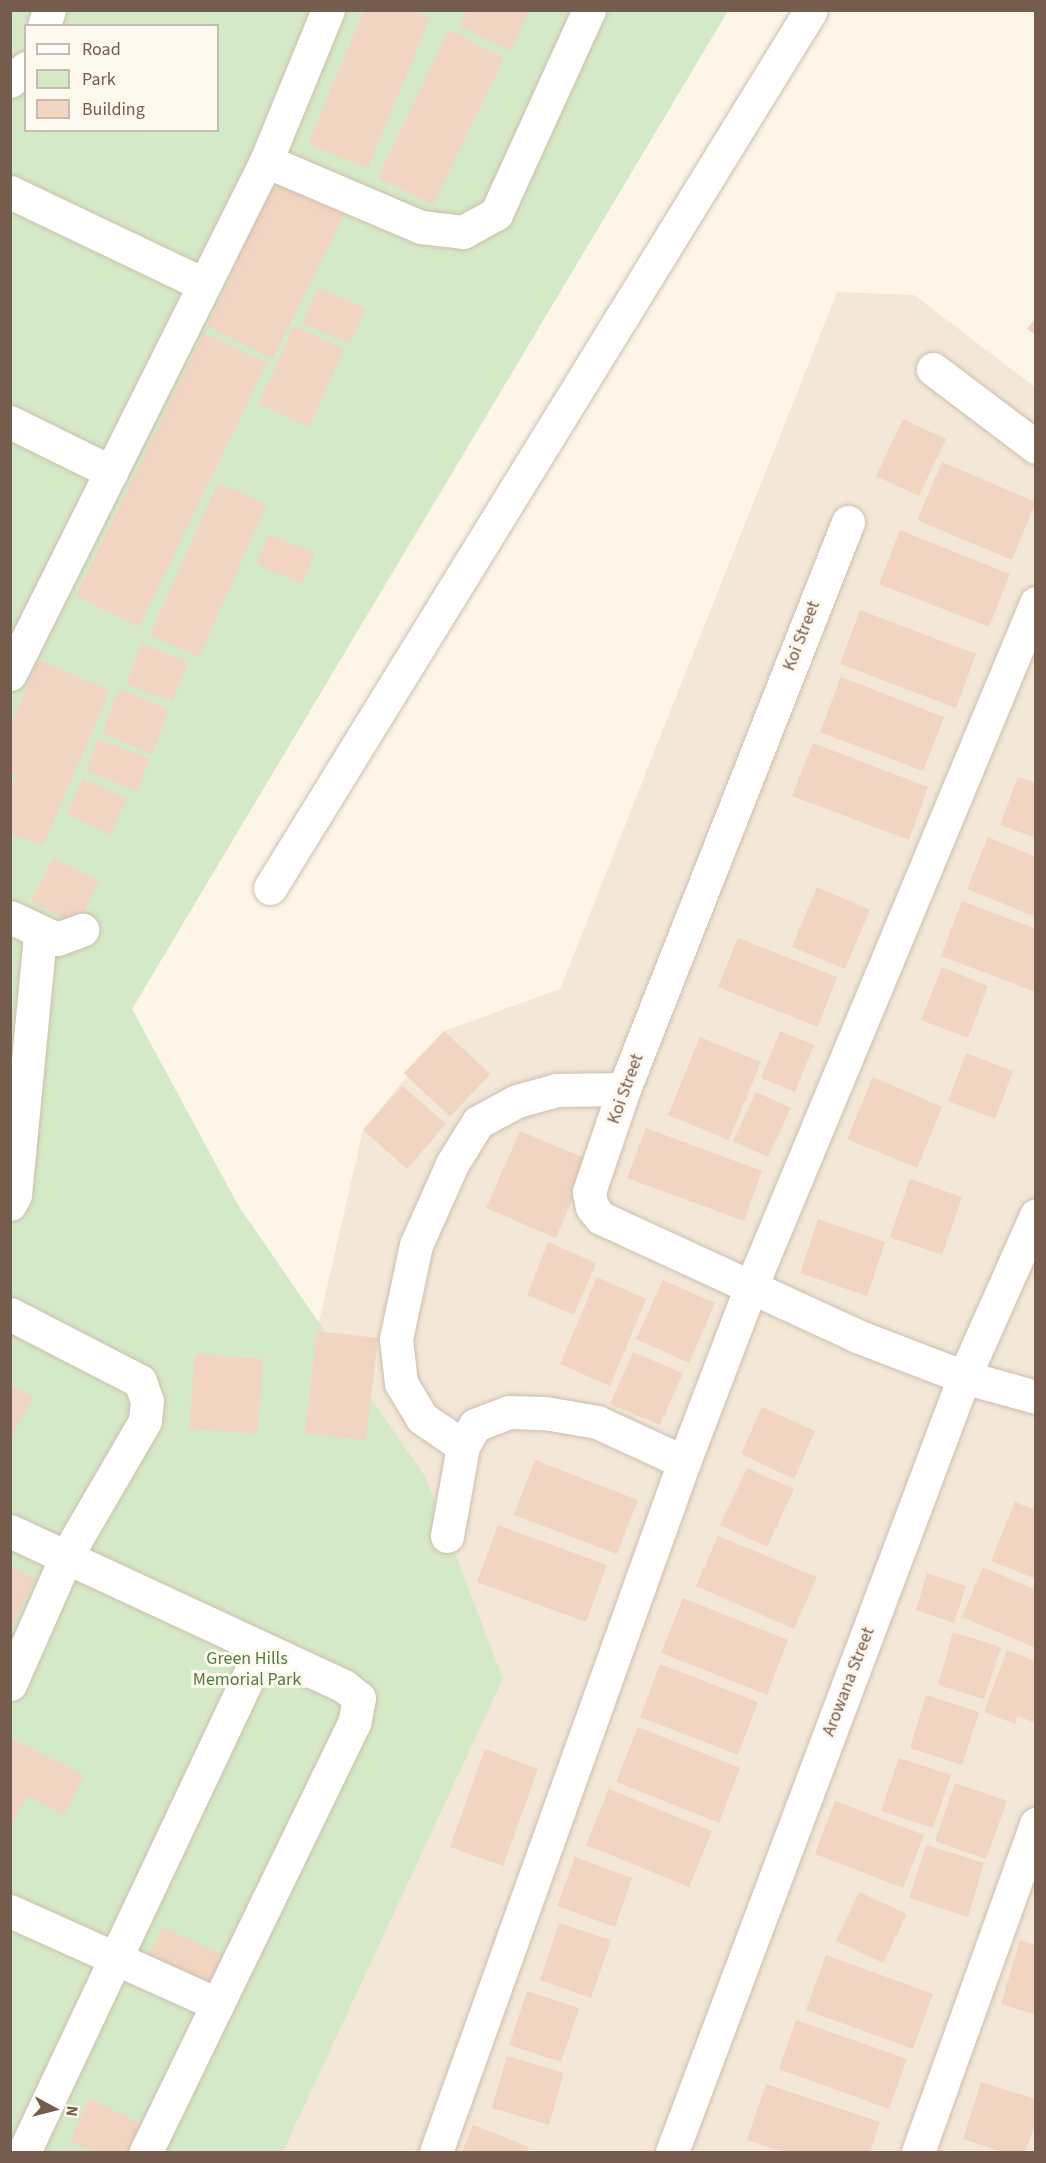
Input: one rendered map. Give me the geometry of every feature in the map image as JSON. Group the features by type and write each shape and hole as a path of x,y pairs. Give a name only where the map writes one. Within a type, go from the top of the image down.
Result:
{"street":[{"path":"10,674 22,618 111,472 266,161 328,10"},
{"path":"266,161 421,227 463,232 496,214 589,10"},
{"path":"270,888 811,10"},
{"path":"10,81 24,70"},
{"path":"12,197 204,284"},
{"path":"933,369 1035,447"},
{"path":"10,422 111,472"},
{"name":"Koi Street","path":"848,522 624,1089 589,1192 592,1207 601,1218 857,1336 964,1377 1035,1397"},
{"path":"436,2152 684,1462 751,1287 1035,603"},
{"path":"10,917 40,934 57,939 82,930"},
{"path":"10,1204 15,1194 17,1083 40,934"},
{"path":"463,1446 422,1418 401,1383 396,1339 416,1245 452,1164 478,1122 517,1101 557,1090 624,1089"},
{"name":"Arowana Street","path":"672,2152 964,1377 1035,1215"},
{"path":"10,1314 140,1381 147,1401 145,1421 67,1556 10,1684"},
{"path":"447,1536 463,1446 475,1425 509,1412 544,1413 597,1422 684,1462"},
{"path":"10,1531 67,1556 261,1650 344,1686 359,1698 359,1710 146,2152"},
{"path":"29,2145 261,1650"},
{"path":"918,2152 1035,1824"},
{"path":"10,1911 218,2004"}],"shaded area":[{"path":"837,292 914,295 1035,387 1035,2152 283,2152 503,1679 317,1331 363,1130 444,1031 560,989"}],"green space":[{"name":"Green Hills Memorial Park","path":"11,11 728,11 132,1009 238,1205 426,1478 503,1679 283,2152 11,2152"}],"building":[{"path":"364,10 412,10 430,18 368,168 308,144"},
{"path":"467,10 530,10 510,51 460,26"},
{"path":"449,30 504,58 433,205 378,178"},
{"path":"279,178 346,211 273,359 207,326"},
{"path":"318,287 366,309 350,344 302,323"},
{"path":"1036,317 1036,335 1027,329"},
{"path":"294,326 344,349 309,427 259,404"},
{"path":"204,333 267,363 139,627 76,596"},
{"path":"903,419 946,439 919,496 876,476"},
{"path":"942,462 1036,502 1012,560 917,520"},
{"path":"218,483 267,505 199,657 150,635"},
{"path":"900,530 1010,574 989,627 879,584"},
{"path":"269,535 315,553 302,584 256,564"},
{"path":"860,610 976,654 956,708 840,664"},
{"path":"142,644 188,662 173,702 126,684"},
{"path":"39,660 110,691 43,846 10,833 10,792 17,775 10,772 10,728"},
{"path":"841,677 944,717 923,771 820,732"},
{"path":"120,689 169,710 152,754 102,733"},
{"path":"98,739 150,759 137,791 86,771"},
{"path":"813,743 928,787 909,840 792,796"},
{"path":"1018,777 1036,783 1036,838 1000,825"},
{"path":"83,778 127,799 110,835 67,814"},
{"path":"988,837 1036,857 1036,917 967,889"},
{"path":"54,858 99,881 78,925 31,901"},
{"path":"817,887 870,910 845,969 792,947"},
{"path":"962,901 1036,929 1036,992 941,956"},
{"path":"738,938 837,977 818,1027 718,987"},
{"path":"942,967 988,986 968,1038 921,1020"},
{"path":"444,1031 490,1074 450,1117 404,1073"},
{"path":"780,1031 814,1045 795,1092 761,1078"},
{"path":"700,1037 761,1062 729,1140 668,1115"},
{"path":"966,1053 1013,1071 995,1119 948,1101"},
{"path":"873,1077 942,1107 917,1168 847,1139"},
{"path":"402,1086 446,1124 407,1169 363,1130"},
{"path":"756,1092 791,1108 768,1157 733,1141"},
{"path":"646,1128 762,1171 744,1221 627,1178"},
{"path":"520,1131 589,1160 556,1238 486,1208"},
{"path":"910,1179 962,1197 942,1255 890,1237"},
{"path":"818,1219 885,1242 867,1296 800,1273"},
{"path":"548,1242 596,1263 574,1315 527,1295"},
{"path":"597,1277 646,1299 610,1386 560,1364"},
{"path":"663,1280 715,1303 689,1363 636,1339"},
{"path":"317,1331 378,1338 366,1440 305,1434"},
{"path":"633,1352 683,1373 660,1425 610,1404"},
{"path":"195,1354 263,1359 258,1434 189,1429"},
{"path":"10,1385 33,1397 10,1440"},
{"path":"762,1407 815,1431 794,1479 741,1454"},
{"path":"535,1460 638,1500 617,1554 514,1515"},
{"path":"747,1468 794,1489 767,1547 720,1525"},
{"path":"1015,1502 1036,1510 1036,1579 991,1561"},
{"path":"498,1525 607,1565 586,1622 477,1582"},
{"path":"718,1536 817,1577 794,1629 696,1586"},
{"path":"10,1566 36,1579 10,1629"},
{"path":"983,1567 1036,1590 1036,1648 962,1617"},
{"path":"927,1573 966,1586 954,1623 916,1610"},
{"path":"683,1598 788,1640 767,1695 661,1653"},
{"path":"953,1632 1001,1647 984,1699 938,1685"},
{"path":"1007,1650 1036,1661 1036,1723 1017,1716 1015,1724 984,1712"},
{"path":"660,1664 758,1702 738,1755 640,1717"},
{"path":"926,1695 979,1712 962,1765 910,1748"},
{"path":"638,1727 740,1768 719,1823 616,1782"},
{"path":"10,1738 84,1775 64,1815 28,1796 10,1828"},
{"path":"485,1749 538,1769 503,1866 450,1847"},
{"path":"899,1758 951,1775 933,1828 881,1811"},
{"path":"955,1783 1007,1801 986,1859 935,1841"},
{"path":"609,1789 712,1831 689,1887 586,1845"},
{"path":"835,1801 924,1835 903,1888 815,1854"},
{"path":"926,1845 984,1863 968,1917 909,1898"},
{"path":"575,1857 632,1878 615,1927 557,1906"},
{"path":"859,1892 907,1914 883,1963 836,1941"},
{"path":"559,1923 611,1940 591,1998 540,1980"},
{"path":"163,1927 232,1960 219,1988 150,1954"},
{"path":"1020,1940 1036,1945 1036,2015 1001,2004"},
{"path":"826,1955 933,1994 913,2049 806,2010"},
{"path":"527,1991 579,2008 561,2062 509,2045"},
{"path":"796,2020 907,2059 889,2109 779,2069"},
{"path":"507,2056 564,2073 549,2125 492,2108"},
{"path":"981,2082 1036,2099 1036,2122 1025,2152 1002,2152 963,2139"},
{"path":"766,2084 880,2122 870,2152 784,2152 747,2140"},
{"path":"89,2098 148,2127 135,2152 94,2152 70,2141"},
{"path":"473,2125 529,2147 527,2152 462,2152"}]}
